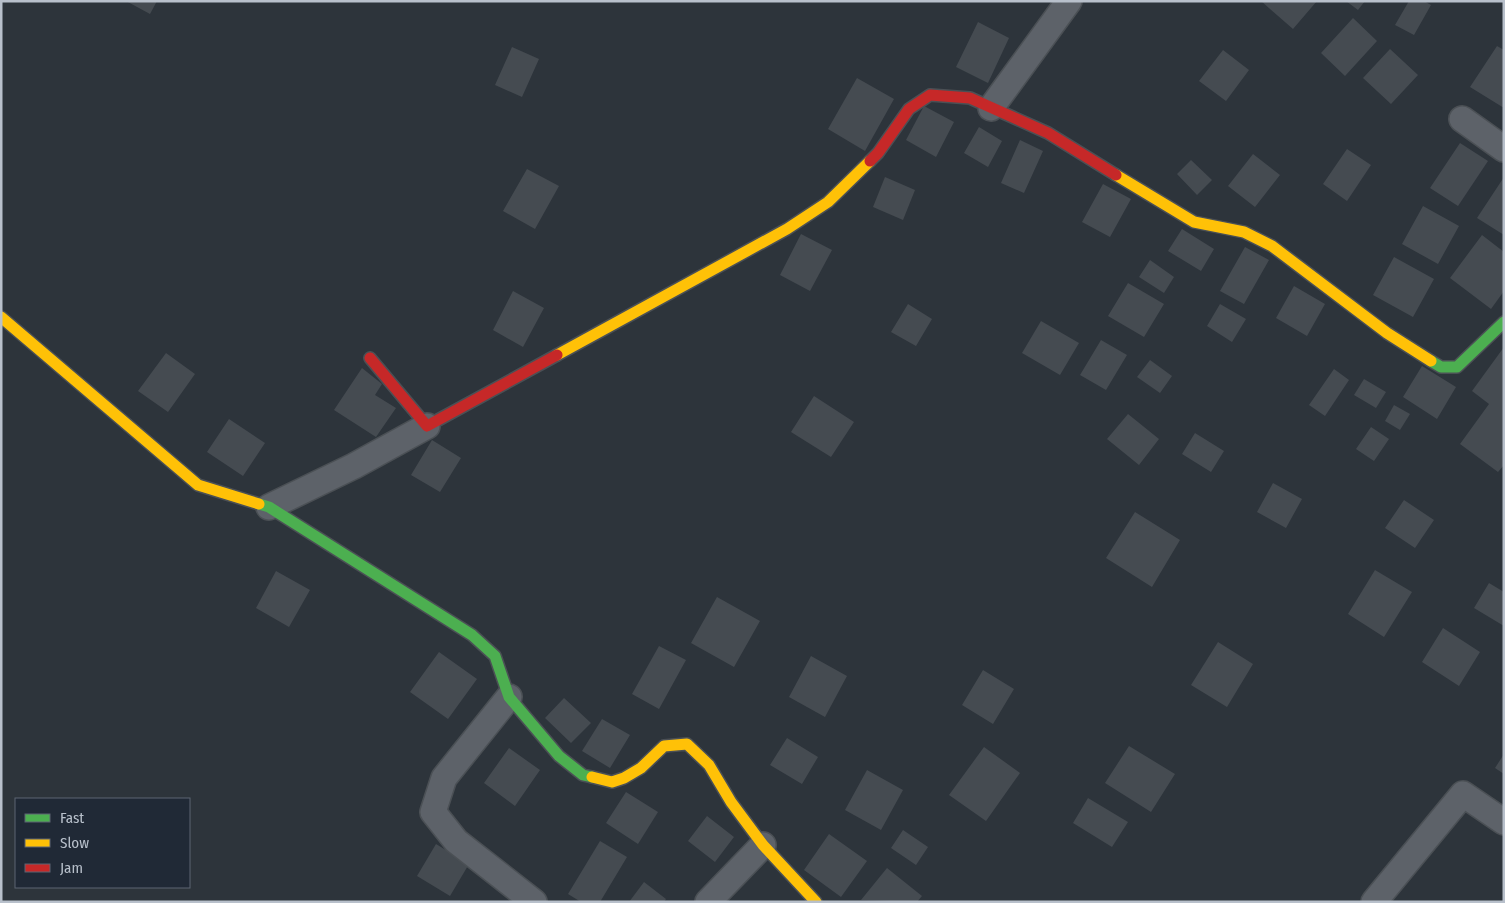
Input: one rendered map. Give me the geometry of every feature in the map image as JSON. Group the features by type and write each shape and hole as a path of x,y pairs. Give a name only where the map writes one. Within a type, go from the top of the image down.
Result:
{"street":[{"path":"991,108 1069,1"},
{"path":"268,507 354,466 787,229 828,202 878,153 909,109 930,95 970,98 1048,133 1194,222 1244,232 1272,246 1387,333 1441,368 1457,367 1504,322"},
{"path":"1462,119 1504,149"},
{"path":"1,317 198,485 268,507 472,635 496,656 509,697 559,756 583,775 612,782 624,778 640,768 664,746 687,744 709,766 731,802 763,845 816,902"},
{"path":"370,358 427,426"},
{"path":"509,697 444,778 433,812 456,841 534,902"},
{"path":"1374,902 1463,794 1504,822"},
{"path":"708,902 763,845"}],"building":[{"path":"126,1 157,1 150,14"},
{"path":"1261,1 1317,1 1293,29"},
{"path":"1346,1 1365,1 1358,10"},
{"path":"1409,1 1424,1 1431,5 1414,35 1395,25"},
{"path":"1353,18 1377,41 1345,76 1321,53"},
{"path":"978,22 1009,38 988,83 956,67"},
{"path":"1497,46 1504,50 1504,108 1470,87"},
{"path":"512,47 539,59 522,97 495,85"},
{"path":"1390,49 1418,75 1391,104 1363,78"},
{"path":"1223,50 1249,70 1226,101 1199,81"},
{"path":"857,78 894,99 865,151 828,129"},
{"path":"924,106 954,122 936,157 906,140"},
{"path":"979,127 1002,141 988,167 964,153"},
{"path":"1020,140 1043,151 1024,193 1001,183"},
{"path":"1460,143 1488,161 1458,206 1430,188"},
{"path":"1347,149 1371,165 1347,201 1323,184"},
{"path":"1253,154 1280,175 1255,207 1228,186"},
{"path":"1191,160 1212,180 1197,195 1177,174"},
{"path":"527,169 559,186 535,229 503,211"},
{"path":"885,177 915,190 903,220 873,207"},
{"path":"1504,177 1504,235 1477,218"},
{"path":"1103,184 1131,199 1110,237 1082,222"},
{"path":"1423,206 1459,226 1438,264 1402,244"},
{"path":"1182,229 1214,249 1201,271 1168,251"},
{"path":"801,234 832,250 810,291 780,275"},
{"path":"1482,235 1504,252 1504,291 1491,309 1450,278"},
{"path":"1245,247 1269,260 1244,304 1220,291"},
{"path":"1394,257 1434,279 1413,317 1373,295"},
{"path":"1150,260 1174,277 1164,293 1139,277"},
{"path":"1128,283 1164,304 1144,337 1108,316"},
{"path":"1294,286 1325,304 1307,336 1276,318"},
{"path":"513,291 544,308 523,347 493,330"},
{"path":"908,304 932,319 916,346 891,332"},
{"path":"1220,304 1246,319 1232,342 1207,326"},
{"path":"1041,321 1079,343 1060,375 1022,353"},
{"path":"1101,340 1127,355 1106,390 1080,375"},
{"path":"1504,347 1504,465 1498,472 1460,444 1489,404 1472,391"},
{"path":"166,353 195,374 168,412 138,391"},
{"path":"1150,360 1172,376 1160,393 1137,377"},
{"path":"1422,366 1456,387 1437,419 1403,397"},
{"path":"362,368 382,384 375,395 396,408 376,437 334,410"},
{"path":"1334,369 1349,380 1325,416 1309,405"},
{"path":"1364,379 1386,392 1376,408 1354,395"},
{"path":"814,396 854,422 831,457 791,432"},
{"path":"1394,405 1410,414 1400,430 1385,421"},
{"path":"1128,414 1159,439 1139,465 1107,439"},
{"path":"229,419 265,443 243,476 207,452"},
{"path":"1371,427 1389,439 1374,461 1356,449"},
{"path":"1195,433 1224,451 1211,472 1182,454"},
{"path":"432,440 461,458 440,492 411,475"},
{"path":"1273,483 1302,499 1286,528 1257,512"},
{"path":"1404,500 1434,520 1415,548 1385,528"},
{"path":"1135,512 1180,540 1152,587 1106,558"},
{"path":"1375,570 1412,592 1384,637 1348,614"},
{"path":"276,571 310,590 289,627 256,608"},
{"path":"1489,583 1504,592 1504,626 1474,608"},
{"path":"717,597 760,621 734,667 691,643"},
{"path":"1443,628 1480,652 1459,686 1422,662"},
{"path":"1218,642 1253,664 1227,707 1191,685"},
{"path":"659,646 686,660 659,709 632,694"},
{"path":"439,652 477,679 448,719 410,692"},
{"path":"811,656 847,676 825,717 789,697"},
{"path":"983,670 1014,689 993,724 962,705"},
{"path":"564,698 591,723 571,743 545,718"},
{"path":"602,719 630,735 610,768 582,751"},
{"path":"787,738 818,757 802,784 770,765"},
{"path":"1129,746 1175,774 1151,812 1105,783"},
{"path":"984,747 1020,773 986,821 949,795"},
{"path":"509,748 540,770 515,806 484,783"},
{"path":"1504,754 1504,774 1495,768"},
{"path":"867,770 903,790 881,830 845,810"},
{"path":"626,792 658,812 638,844 606,823"},
{"path":"1088,798 1128,822 1112,847 1073,823"},
{"path":"707,816 734,837 715,862 688,841"},
{"path":"903,830 928,847 916,865 891,848"},
{"path":"829,834 867,861 841,897 804,870"},
{"path":"600,841 627,857 600,902 581,902 568,894"},
{"path":"436,844 469,864 450,896 417,876"},
{"path":"887,868 922,896 917,902 861,900"},
{"path":"644,882 666,899 664,902 629,902"}],"traffic: fast":[{"path":"1431,361 1441,367 1457,367 1504,322"},
{"path":"259,504 269,507 472,635 495,656 509,697 559,756 583,775 592,777"}],"traffic: slow":[{"path":"557,355 787,229 828,202 870,161"},
{"path":"1116,175 1194,222 1244,232 1272,246 1387,333 1431,361"},
{"path":"1,317 198,485 259,504"},
{"path":"592,777 612,782 624,778 641,768 664,746 687,744 709,765 731,802 763,845 816,902"}],"traffic: jam":[{"path":"870,161 878,153 909,109 930,95 970,98 1048,133 1116,175"},
{"path":"370,358 427,426 557,355"}]}
